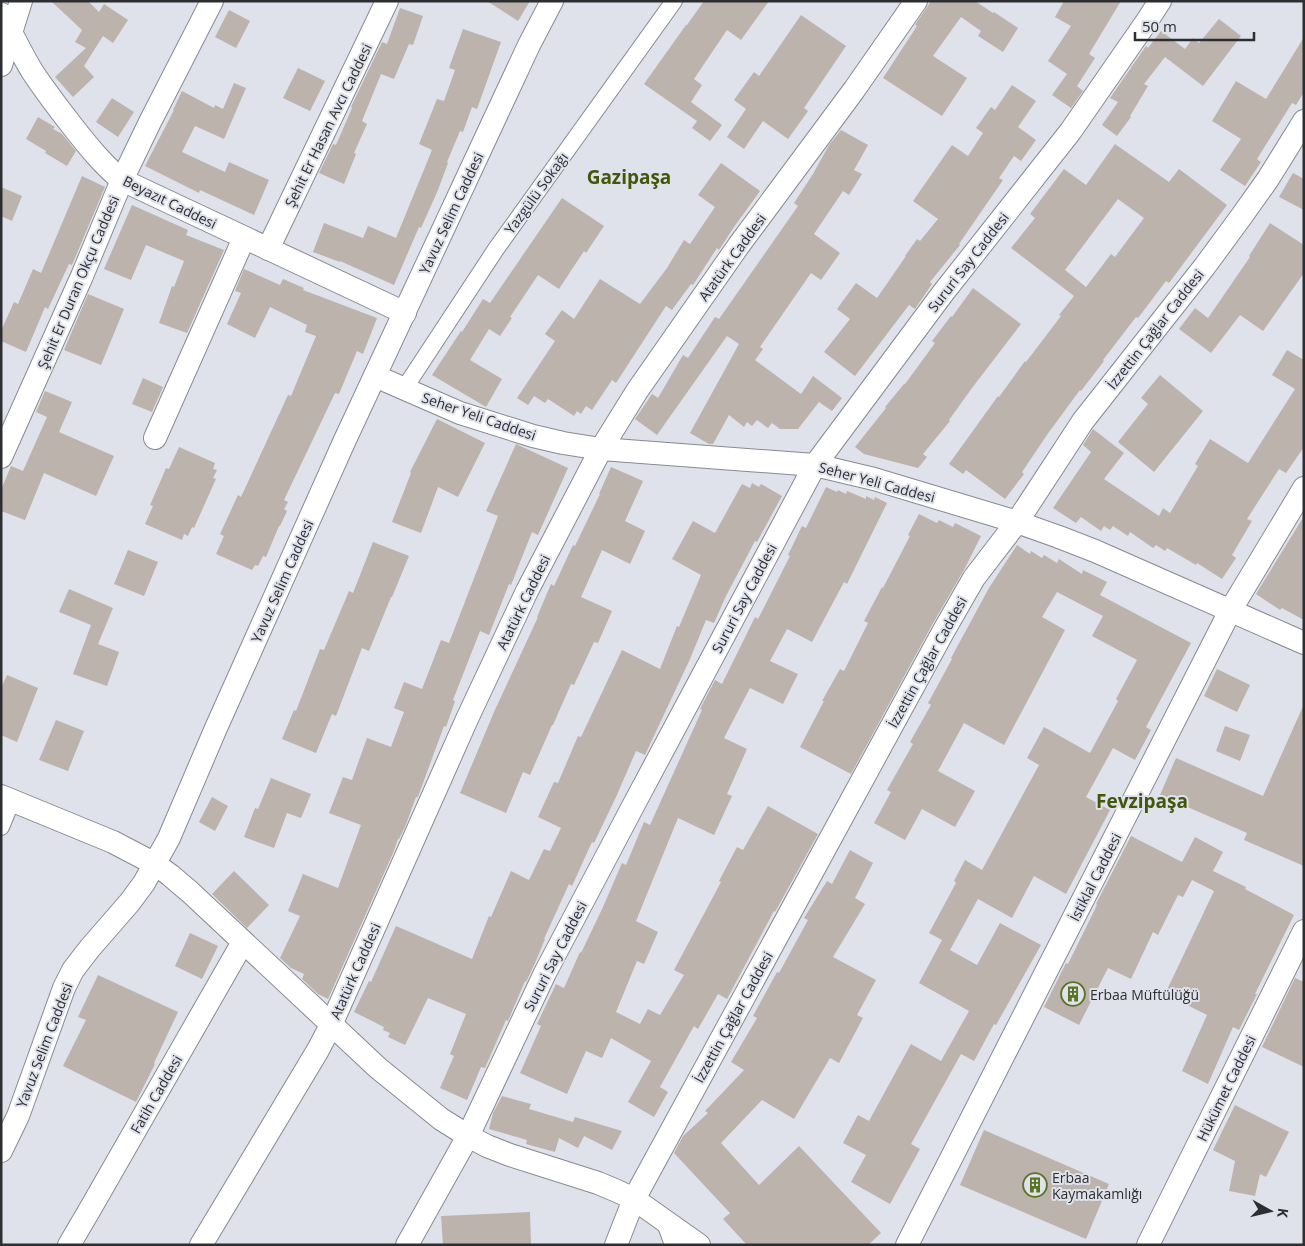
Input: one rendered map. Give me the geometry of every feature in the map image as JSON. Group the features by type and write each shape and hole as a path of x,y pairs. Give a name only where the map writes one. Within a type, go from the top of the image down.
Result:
{"street":[{"path":"1,64 6,23 21,1"},
{"name":"Şehit Er Duran Okçu Caddesi","path":"1,457 82,276 122,180 212,1"},
{"name":"Şehit Er Hasan Avcı Caddesi","path":"268,249 387,1"},
{"name":"Yavuz Selim Caddesi","path":"1,1151 18,1116 64,988 73,970 130,902 155,864 169,838 344,442 529,45 552,1"},
{"name":"Yazgülü Sokağı","path":"404,389 496,249 674,1"},
{"name":"Sururi Say Caddesi","path":"407,1245 468,1136 545,973 627,816 816,465 943,293 1070,132 1160,1"},
{"name":"Atatürk Caddesi","path":"200,1245 318,1050 331,1025 467,719 527,591 601,450 637,391 739,245 854,90 910,4"},
{"name":"Beyazıt Caddesi","path":"6,23 31,70 46,91 88,146 111,172 122,180 405,312"},
{"name":"İzzettin Çağlar Caddesi","path":"616,1245 634,1199 974,578 1018,522 1083,421 1205,266 1268,179 1304,121"},
{"path":"155,438 244,238"},
{"name":"Seher Yeli Caddesi","path":"375,376 460,413 533,436 563,443 601,450 816,465 874,479 1018,522 1095,551 1304,643"},
{"name":"İstiklal Caddesi","path":"907,1245 1230,611 1304,488"},
{"path":"1,827 7,798 113,842 155,864 190,892 378,1068 441,1118 487,1146 518,1158 598,1182 634,1199 700,1245"},
{"name":"Hükümet Caddesi","path":"1148,1245 1304,931"},
{"name":"Fatih Caddesi","path":"69,1245 243,942"},
{"path":"664,1220 673,1245"}],"building":[{"path":"51,1 88,1 99,12 104,4 128,20 113,43 103,36 84,66 94,77 73,97 55,77 86,48 75,42 82,30"},
{"path":"487,1 530,1 518,21"},
{"path":"704,1 769,1 741,40 727,30 694,79 702,85 691,102 722,125 710,141 692,128 697,121 644,84"},
{"path":"931,1 975,1 1018,28 1003,52 978,36 981,31 961,17 933,56 967,78 942,116 883,78"},
{"path":"1064,1 1121,1 1089,54 1095,58 1077,86 1083,91 1071,108 1052,95 1067,74 1048,61 1071,26 1055,17"},
{"path":"400,8 423,16 413,45 409,44 394,79 381,74 362,121 367,124 354,153 356,154 344,184 319,173 333,144 336,145 351,107 382,42 387,44"},
{"path":"229,10 250,21 236,48 215,37"},
{"path":"801,15 846,46 804,108 808,111 788,139 763,121 744,149 727,137 746,109 734,100 754,72 759,76"},
{"path":"1219,19 1241,36 1203,86 1165,57 1144,84 1148,86 1131,117 1117,136 1102,125 1118,102 1110,98 1146,46 1148,48 1161,31 1185,49 1193,38 1199,43"},
{"path":"463,29 501,42 477,109 472,107 463,132 460,131 438,190 421,228 419,227 394,285 340,261 313,252 324,223 363,238 368,226 396,238 432,150 419,144 437,99 444,101 455,70 449,68"},
{"path":"1304,37 1304,92 1296,105 1292,103 1257,159 1261,162 1245,186 1220,170 1241,139 1212,121 1236,81 1266,99"},
{"path":"298,68 325,81 310,111 283,98"},
{"path":"234,83 246,88 224,139 195,126 182,152 225,172 229,162 269,180 254,215 200,190 199,193 145,166 182,91 214,108 215,105 223,109"},
{"path":"1012,85 1036,101 1018,127 1036,140 1021,161 1014,156 999,178 1003,180 960,245 930,282 932,284 915,309 909,305 855,376 824,352 850,319 837,309 856,283 877,298 917,239 920,241 938,219 913,201 952,145 968,156 983,133 976,128 991,107 995,110"},
{"path":"112,98 134,112 118,137 96,122"},
{"path":"38,117 55,127 53,129 62,134 76,151 67,166 26,139"},
{"path":"841,130 868,145 854,170 862,174 849,195 843,191 814,234 840,253 821,280 811,273 760,347 763,349 755,360 801,394 813,376 842,398 832,411 819,402 798,429 780,429 772,423 768,428 757,420 752,426 747,422 744,427 729,415 713,444 709,444 690,433 739,344 727,336 657,435 635,419 652,394 658,398 683,355 688,358 715,317 719,319 798,206 794,203 829,145"},
{"path":"1115,144 1169,182 1179,169 1227,205 1169,283 1166,281 1138,318 1136,317 1080,390 1049,432 1022,472 1024,474 1005,499 966,470 963,474 949,464 998,396 1061,316 1059,315 1074,296 1011,248 1035,218 1030,214 1064,169 1086,185","holes":["1118,199 1144,218 1115,257 1111,254 1086,287 1065,270"]},
{"path":"721,163 760,191 719,250 717,248 693,285 691,284 672,310 666,306 616,383 612,380 592,410 586,406 581,414 577,411 574,416 548,399 545,403 534,396 528,405 517,398 555,341 545,334 562,310 574,319 600,279 640,304 667,268 684,240 690,244 715,207 698,195"},
{"path":"1293,173 1304,179 1304,210 1279,197"},
{"path":"82,176 105,187 72,265 69,264 48,309 45,307 26,352 1,341 1,331 14,302 18,304 33,269 41,273"},
{"path":"1,187 22,196 12,221 1,216"},
{"path":"562,198 604,226 586,253 584,251 559,289 538,275 510,317 512,318 500,336 489,329 470,360 502,379 486,407 432,375 483,299 490,303"},
{"path":"132,205 188,230 186,235 224,250 187,333 159,323 172,286 174,287 184,261 146,245 131,280 104,269"},
{"path":"1270,223 1304,245 1304,273 1263,331 1240,315 1211,353 1179,329 1195,308 1208,318 1250,257"},
{"path":"244,269 280,285 283,279 304,288 303,290 377,318 363,354 357,351 339,394 335,393 284,500 288,502 284,509 287,511 266,557 263,556 258,566 255,565 252,570 216,554 224,536 220,534 238,495 241,497 288,395 291,396 316,336 305,332 307,325 270,307 255,338 227,324 241,293 235,291"},
{"path":"973,288 1021,324 972,388 950,421 923,454 927,457 918,468 864,454 855,447 905,384 935,343 932,341"},
{"path":"88,294 124,309 101,365 64,350"},
{"path":"1287,350 1304,360 1304,447 1286,473 1279,469 1247,519 1252,521 1232,555 1236,558 1222,579 1197,563 1196,565 1167,548 1165,551 1156,545 1153,548 1130,532 1128,536 1113,526 1110,530 1104,526 1101,531 1081,517 1076,523 1053,508 1091,452 1083,445 1093,429 1124,453 1104,479 1159,516 1163,508 1170,513 1198,466 1195,464 1210,439 1248,463 1295,389 1272,375"},
{"path":"1160,375 1203,411 1154,472 1118,442 1148,404 1141,398"},
{"path":"143,378 163,387 152,412 132,404"},
{"path":"45,391 72,402 59,432 114,456 96,496 44,473 25,520 1,511 1,490 11,466 23,471 47,417 36,412"},
{"path":"437,419 485,443 458,497 438,487 421,533 392,522 410,472"},
{"path":"516,444 568,468 538,535 532,532 489,635 480,631 453,700 455,701 446,727 444,726 418,797 416,797 405,827 328,999 318,994 302,979 304,974 291,968 280,958 300,916 288,911 303,874 338,888 361,825 329,813 343,777 352,780 367,738 391,747 404,712 394,708 404,682 422,689 441,640 449,643 498,516 486,511"},
{"path":"179,447 215,463 213,469 217,470 213,478 216,479 194,528 192,527 188,536 184,534 182,540 145,524 153,506 150,505 166,468 169,469"},
{"path":"611,467 643,481 625,521 645,531 630,564 602,550 581,597 612,611 598,643 594,642 574,685 571,684 530,775 523,772 506,813 460,793 551,584 554,586 573,545 575,546"},
{"path":"752,483 759,487 761,484 782,496 757,542 755,541 714,623 706,620 645,755 636,751 594,843 592,842 572,886 569,884 508,1021 506,1020 485,1068 481,1067 467,1100 440,1088 454,1056 450,1054 466,1014 428,998 405,1045 388,1037 390,1033 383,1030 384,1027 354,1012 369,981 371,982 396,926 472,959 489,916 491,917 511,871 529,880 544,849 550,851 561,828 538,817 554,782 558,783 578,736 581,737 622,650 660,669 677,626 679,627 701,575 672,559 693,521 715,533 742,484 750,488"},
{"path":"826,487 846,494 847,491 866,499 866,496 874,500 875,497 887,503 847,584 844,582 812,642 787,629 770,661 798,674 783,704 750,688 724,738 747,749 727,794 732,796 714,835 678,818 636,921 658,932 644,964 637,961 616,1012 640,1024 648,1009 660,1015 684,975 674,970 721,882 719,881 737,847 743,850 768,806 818,834 727,999 718,994 698,1029 694,1026 660,1087 668,1092 654,1117 628,1102 651,1061 611,1038 602,1058 586,1051 567,1094 520,1073 541,1026 537,1024 556,984 564,988 622,863 626,865 644,822 650,825 702,710 700,709 715,680 722,684 755,617 758,619 790,556 788,555 802,526 806,528"},
{"path":"919,514 937,523 939,520 953,527 955,523 981,536 851,774 800,747 840,669 844,671 868,623 864,621 910,536 908,535"},
{"path":"1304,516 1304,620 1282,608 1280,610 1256,594"},
{"path":"373,542 409,556 369,651 362,648 336,716 332,714 316,753 282,739 294,710 296,711 320,649 324,650 349,591 353,593"},
{"path":"1017,545 1030,554 1031,551 1042,558 1044,555 1057,563 1059,559 1082,574 1083,570 1107,582 1100,595 1191,643 1146,727 1151,730 1135,760 1113,748 1086,797 1110,810 1066,894 1034,876 1012,918 978,899 950,950 977,965 1000,923 1041,945 974,1061 961,1054 911,1144 920,1149 890,1204 851,1182 866,1155 843,1143 858,1115 869,1121 911,1044 941,1061 969,1011 919,983 942,940 929,933 956,883 954,881 965,860 982,870 1039,765 1027,758 1044,727 1090,753 1118,701 1116,699 1137,660 1092,636 1103,616 1057,592 1042,617 1065,630 1004,745 964,723 938,771 975,791 955,827 922,809 905,840 874,823 891,792 887,790 913,744 910,742 931,705 928,703 951,658 989,588"},
{"path":"128,550 158,562 144,596 114,584"},
{"path":"69,589 113,608 98,644 119,652 107,686 73,674 91,625 59,612"},
{"path":"1217,669 1250,685 1237,712 1204,696"},
{"path":"7,675 38,688 17,742 1,735 1,688"},
{"path":"1304,704 1304,866 1244,840 1247,833 1160,795 1176,758 1263,796"},
{"path":"56,720 84,731 68,771 39,760"},
{"path":"1225,726 1250,735 1240,761 1216,751"},
{"path":"271,778 311,794 301,818 287,813 274,848 244,837 255,808 258,809"},
{"path":"212,797 228,806 215,831 199,822"},
{"path":"1131,836 1182,862 1195,837 1223,852 1213,871 1246,887 1245,889 1294,915 1239,1030 1233,1027 1208,1084 1182,1071 1207,1015 1165,994 1214,891 1192,880 1183,897 1178,895 1158,935 1153,932 1131,979 1108,968 1079,1025 1044,1007 1066,963 1068,964"},
{"path":"850,850 873,863 855,898 865,904 833,957 876,980 857,1015 863,1018 839,1063 830,1058 794,1119 762,1100 721,1143 759,1185 799,1146 881,1233 868,1245 747,1245 723,1219 730,1213 674,1153 683,1136 708,1113 705,1111 744,1070 731,1062 757,1018 753,1016 808,920 804,918 827,881 832,884"},
{"path":"234,871 269,905 247,928 212,894"},
{"path":"190,933 218,946 202,979 175,966"},
{"path":"98,975 178,1012 136,1102 63,1066 86,1020 78,1017"},
{"path":"1295,978 1304,982 1304,1067 1262,1047"},
{"path":"502,1096 531,1104 529,1109 573,1122 575,1117 622,1131 612,1150 584,1136 578,1148 559,1138 555,1152 526,1144 527,1140 489,1129 493,1113"},
{"path":"1235,1105 1289,1132 1266,1177 1260,1174 1255,1196 1229,1191 1235,1161 1213,1150"},
{"name":"Erbaa Kaymakamlığı","path":"984,1130 1109,1184 1086,1239 960,1185"},
{"path":"530,1212 531,1245 443,1245 441,1216"}],"place":[{"name":"Erbaa Müftülüğü","path":"1073,994"},
{"name":"Erbaa Kaymakamlığı","path":"1035,1185"}],"district":[{"name":"Gazipaşa","path":"629,177"},
{"name":"Fevzipaşa","path":"1142,801"}]}
